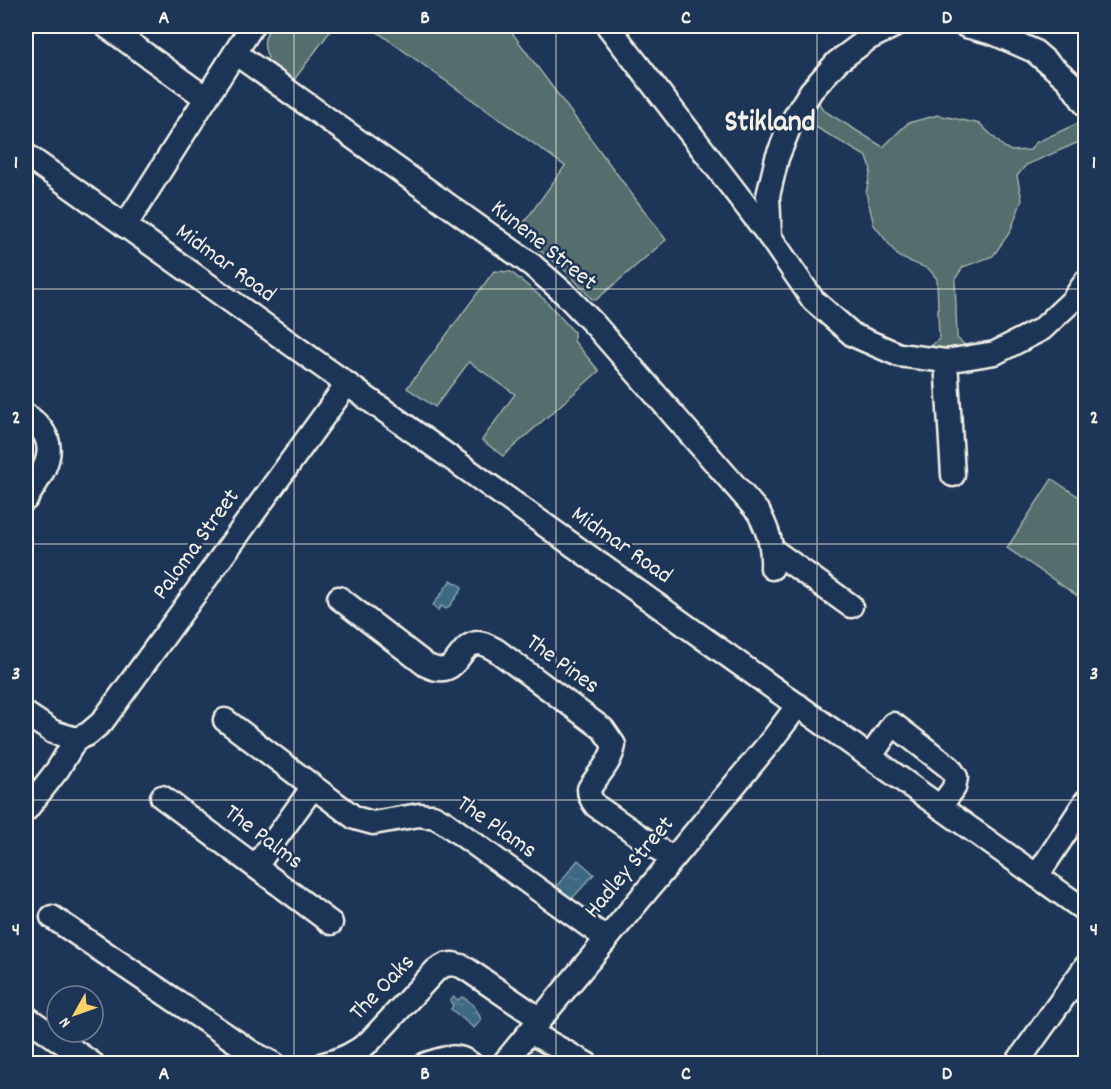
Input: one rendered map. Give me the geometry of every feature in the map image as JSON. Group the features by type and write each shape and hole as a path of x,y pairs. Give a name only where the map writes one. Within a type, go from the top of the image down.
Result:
{"street":[{"path":"106,26 206,98"},
{"path":"125,226 252,26"},
{"path":"608,26 771,237 813,300 853,335 899,355 946,362 995,353 1042,329 1073,300 1086,281"},
{"path":"771,237 768,196 777,158 791,123 811,91 837,62 868,39 894,26"},
{"path":"966,26 993,33 1034,51 1068,80 1086,105"},
{"name":"Kunene Street","path":"235,53 532,265 564,293 759,513 766,527 772,559 851,606"},
{"name":"Midmar Road","path":"26,155 1086,910"},
{"path":"946,362 953,475"},
{"name":"Paloma Street","path":"26,810 82,737 102,722 347,384"},
{"path":"26,415 38,424 43,432 47,440 48,452 43,474 26,499"},
{"name":"The Pines","path":"339,598 434,669 448,668 470,645 478,643 486,645 603,729 614,745 613,753 589,789 591,800 596,806 673,859"},
{"name":"Hadley Street","path":"503,1064 771,741 798,705"},
{"path":"26,714 53,732 82,737"},
{"name":"The Plams","path":"225,720 355,818 373,823 419,815 433,816 444,822 607,939"},
{"path":"870,757 893,724 951,768 956,782 940,807"},
{"path":"256,866 313,787"},
{"name":"The Palms","path":"162,797 331,922"},
{"path":"1037,876 1086,801"},
{"path":"52,917 251,1052 274,1064"},
{"name":"The Oaks","path":"324,1064 359,1051 436,970 445,965 453,964 468,970 535,1025"},
{"path":"1016,1064 1086,966"},
{"path":"26,1017 93,1064"},
{"path":"535,1025 587,1064"},
{"path":"426,1064 454,1057 463,1058 471,1064"}],"shaded area":[{"path":"528,1027 590,1064 495,1064"}],"green space":[{"path":"271,26 334,26 294,80 267,60 265,41"},
{"path":"369,26 507,26 666,240 596,300 592,299 568,273 537,248 531,237 520,228 565,166"},
{"path":"816,97 823,110 883,147 908,123 938,115 980,124 1011,151 1030,150 1035,143 1085,120 1086,139 1026,165 1017,176 1022,200 1010,232 993,256 963,267 955,279 957,338 965,345 965,352 931,352 931,346 939,339 937,279 929,269 899,257 874,225 866,193 871,169 867,157 814,126 803,129 798,126"},
{"path":"494,271 511,272 545,300 574,332 574,341 599,371 503,456 482,440 515,394 469,362 435,407 407,388"},
{"path":"1052,479 1085,501 1085,601 1007,548"}],"water":[{"path":"451,580 462,589 448,608 441,606 438,610 433,605"},
{"path":"578,860 594,874 571,900 556,887"},
{"path":"454,997 458,1000 462,997 476,1009 481,1020 474,1028 451,1009 453,1005 450,1001"}],"district":[{"name":"Stikland","path":"770,124"}]}
